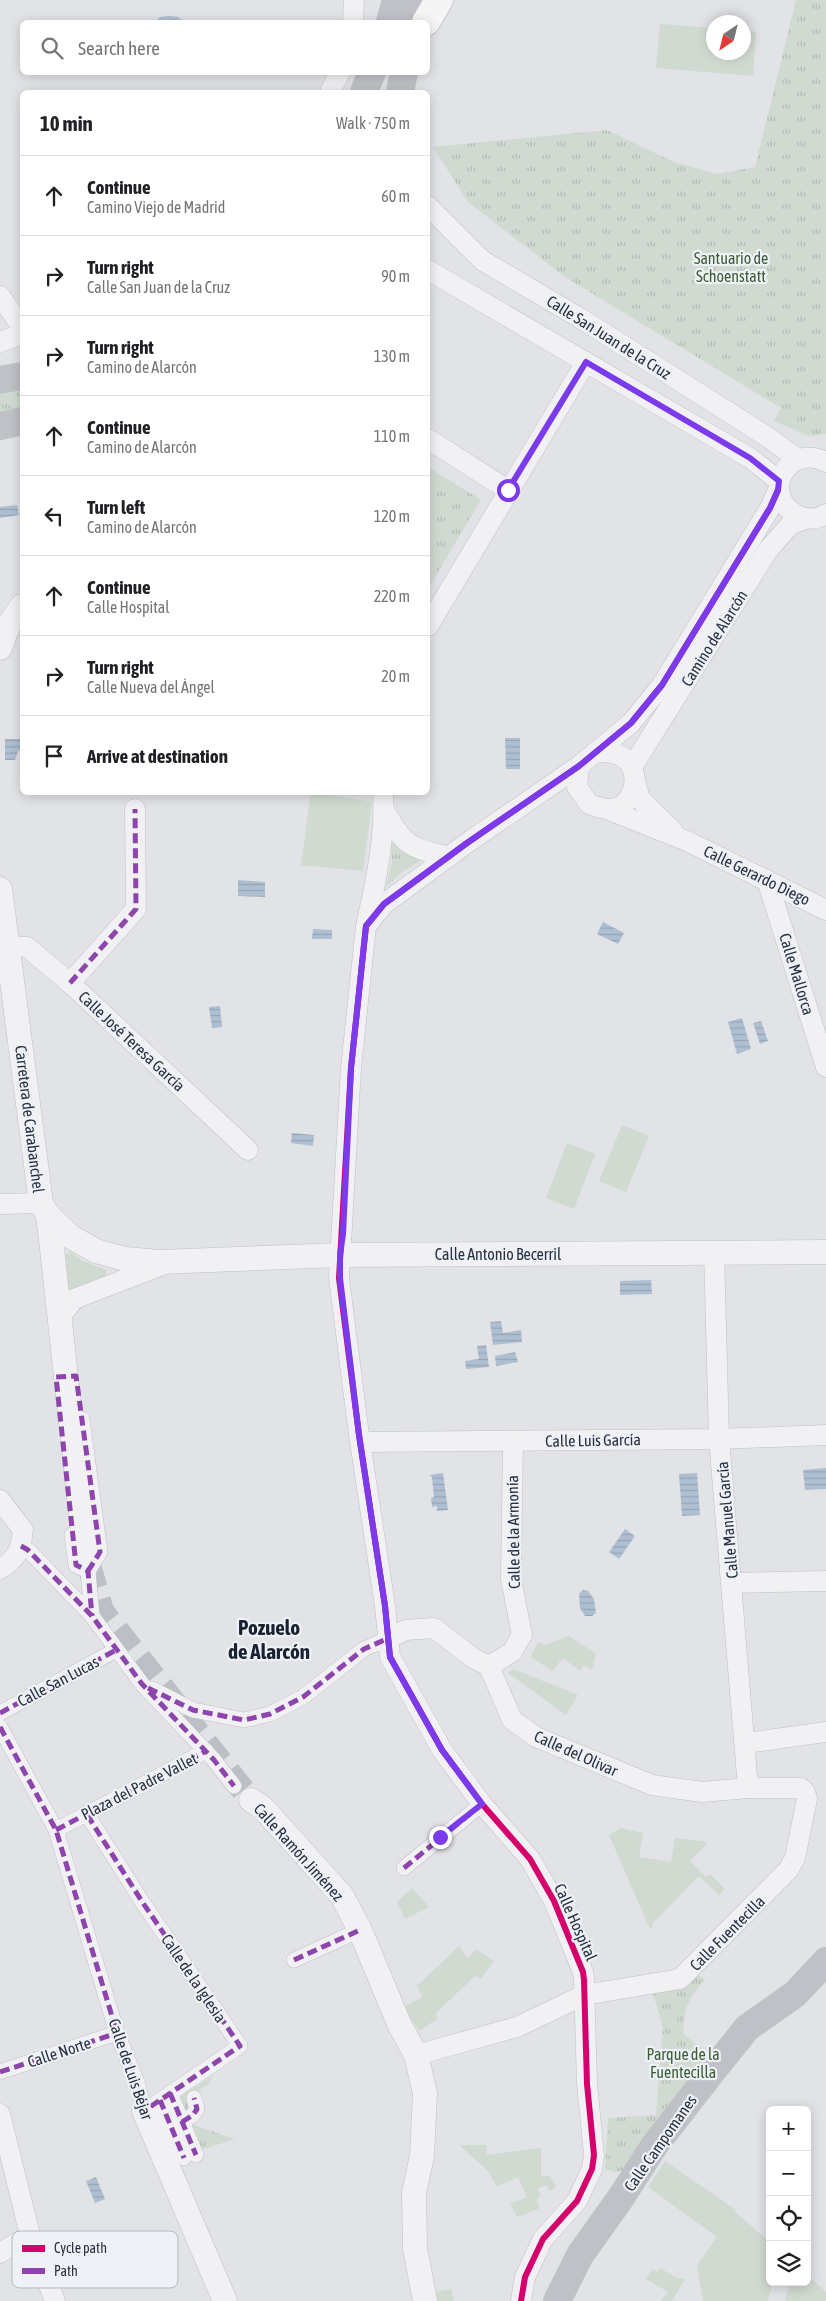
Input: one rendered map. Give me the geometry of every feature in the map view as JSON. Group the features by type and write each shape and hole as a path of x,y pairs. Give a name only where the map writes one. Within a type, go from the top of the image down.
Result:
{"highway":[{"path":"427,20 439,0"}],"main road":[{"path":"391,20 396,0"},
{"path":"415,20 419,0"},
{"path":"365,90 371,75"},
{"path":"400,90 403,75"},
{"path":"0,380 20,376"},
{"path":"0,426 20,421"},
{"name":"Calle Campomanes","path":"558,2301 580,2255 620,2199 654,2146 708,2076 747,2028 795,1994 826,1961"}],"street":[{"path":"353,20 354,0"},
{"path":"331,90 338,75"},
{"name":"Calle San Juan de la Cruz","path":"430,208 483,261 580,318 798,458"},
{"name":"Calle San Juan de la Cruz","path":"430,271 750,458 779,485"},
{"path":"0,296 20,324"},
{"path":"0,342 20,335"},
{"path":"430,623 586,362"},
{"path":"430,440 508,490"},
{"path":"798,458 816,457 826,462"},
{"name":"Camino de Alarcón","path":"594,753 631,723 662,685 770,508 786,467 798,458"},
{"path":"779,485 787,509 805,519"},
{"name":"Camino de Alarcón","path":"634,774 768,550 790,525 805,519 821,518 826,514"},
{"path":"0,648 8,626 20,609"},
{"path":"366,926 384,904 579,766 594,753 608,751 622,756 634,774 632,794 622,805 609,810 589,804 577,787 579,766"},
{"name":"Calle Gerardo Diego","path":"634,774 640,799 668,827 687,841"},
{"path":"383,797 401,838 417,849 449,857"},
{"path":"340,1255 343,1234 351,1068 366,926 372,897 383,797"},
{"path":"70,984 136,909 135,809"},
{"name":"Calle Gerardo Diego","path":"609,810 687,841 826,910"},
{"name":"Calle Mallorca","path":"766,880 826,1067"},
{"name":"Carretera de Carabanchel","path":"0,889 44,1209 61,1316 92,1616"},
{"name":"Calle José Teresa García","path":"8,946 27,948 70,984 248,1150"},
{"path":"0,1204 44,1209"},
{"name":"Calle Antonio Becerril","path":"44,1209 71,1237 96,1251 126,1259 171,1262 340,1255 826,1252"},
{"name":"Calle Manuel García","path":"714,1252 719,1439 746,1743 748,1788"},
{"name":"Calle Hospital","path":"340,1255 340,1278 360,1442 390,1657 442,1750 482,1804 530,1859 554,1901 583,1972 587,2084 594,2155 592,2170 577,2201 543,2239 525,2278 521,2301"},
{"name":"Calle Antonio Becerril","path":"61,1316 74,1299 171,1262"},
{"name":"Calle Luis García","path":"360,1442 719,1439 826,1435"},
{"name":"Calle de la Armonía","path":"489,1666 512,1652 522,1635 511,1579 512,1441"},
{"path":"0,1500 23,1530 21,1546 11,1564 0,1569"},
{"name":"Plaza del Padre Vallet","path":"21,1546 28,1550 92,1616 142,1684 206,1751 56,1830"},
{"path":"732,1583 826,1581"},
{"path":"142,1684 193,1710 244,1720 270,1714 303,1697 364,1649 406,1630 434,1628 473,1658 489,1666"},
{"name":"Calle San Lucas","path":"0,1713 116,1650"},
{"name":"Calle del Olivar","path":"489,1666 512,1720 536,1737 652,1786 702,1792 748,1788 801,1788 805,1792 807,1799"},
{"path":"0,1728 56,1830"},
{"path":"746,1743 826,1732"},
{"name":"Calle Ramón Jiménez","path":"206,1751 243,1793 263,1808 342,1896 360,1930 400,2026 412,2047 424,2093 422,2156 414,2193 415,2248 425,2301"},
{"name":"Calle Fuentecilla","path":"412,2047 517,2027 584,1995 671,1982 686,1974 789,1869 795,1858 807,1799"},
{"path":"404,1868 482,1804"},
{"name":"Calle de la Iglesia","path":"86,1813 140,1900 240,2046 158,2101"},
{"name":"Calle de Luis Béjar","path":"56,1830 117,2033 138,2085 158,2101 225,2301"},
{"path":"294,1960 360,1930"},
{"name":"Calle Norte","path":"0,2072 117,2033"},
{"path":"182,2122 193,2115 196,2108 194,2098"},
{"path":"158,2101 182,2122 190,2156 158,2101"},
{"path":"0,2114 29,2231"},
{"path":"0,2253 12,2246"},
{"path":"50,2288 55,2301"}],"green space":[{"name":"Santuario de Schoenstatt","path":"796,0 826,0 826,434 809,436 774,421 781,408 565,277 468,202 433,147 607,130 674,162 717,174 755,167"},
{"path":"660,24 706,27 706,60 751,60 751,32 756,32 753,76 656,68"},
{"path":"20,391 20,409 0,414 0,394"},
{"path":"430,468 481,500 430,586"},
{"path":"311,795 329,795 372,802 363,871 301,865"},
{"path":"391,842 407,854 422,860 402,872 386,887 392,862"},
{"path":"622,1125 649,1136 626,1192 599,1181"},
{"path":"567,1143 595,1154 574,1209 546,1198"},
{"path":"70,1252 83,1261 106,1270 106,1279 73,1291 66,1287 62,1257"},
{"path":"569,1636 596,1654 592,1670 584,1665 580,1671 563,1658 552,1671 531,1657 538,1642 545,1645"},
{"path":"513,1669 578,1695 566,1715 508,1673"},
{"path":"621,1828 643,1833 639,1857 671,1862 675,1838 703,1841 707,1844 690,1861 706,1877 710,1874 725,1889 719,1895 699,1876 652,1924 653,1928 650,1929 609,1835"},
{"path":"412,1888 429,1907 405,1919 397,1902"},
{"path":"459,1946 468,1958 476,1949 494,1961 481,1979 475,1976 436,2013 437,2019 419,2031 404,2007 422,1997 417,1986"},
{"name":"Parque de la Fuentecilla","path":"695,1972 705,1980 690,1999 683,2034 715,2058 631,2168 616,2172 605,2169 608,2118 656,2115 663,2028 652,1990"},
{"path":"213,2075 208,2085 200,2089 197,2095 200,2109 194,2125 235,2139 198,2151 159,2111"},
{"path":"459,2145 486,2145 487,2155 541,2148 541,2176 550,2176 556,2187 550,2191 546,2185 538,2189 541,2195 536,2201 540,2208 517,2217 510,2204 527,2197 518,2177 497,2187 488,2171"},
{"path":"665,2161 736,2210 735,2212 766,2239 766,2286 772,2286 768,2301 703,2301 697,2265 717,2237 648,2187"},
{"path":"660,2268 677,2278 685,2279 672,2301 661,2301 668,2292 646,2279 653,2269 657,2272"},
{"path":"811,2279 826,2292 826,2301 785,2301 789,2286 811,2286"},
{"path":"451,2289 454,2301 438,2301 436,2292"}],"water":[{"path":"160,17 178,17 182,20 157,20"},
{"path":"17,505 19,515 0,518 0,507"},
{"path":"505,738 520,738 520,769 506,769"},
{"path":"5,739 20,739 20,750 18,751 15,760 5,760"},
{"path":"238,880 265,882 265,897 238,896"},
{"path":"603,922 624,933 618,944 597,934"},
{"path":"313,929 332,930 332,939 312,939"},
{"path":"220,1006 222,1027 212,1028 209,1007"},
{"path":"742,1018 751,1049 737,1054 728,1022"},
{"path":"761,1021 768,1041 760,1044 753,1023"},
{"path":"292,1133 314,1135 313,1146 291,1143"},
{"path":"651,1280 652,1294 620,1295 620,1281"},
{"path":"501,1321 503,1333 521,1330 522,1342 493,1345 490,1322"},
{"path":"486,1345 489,1367 466,1369 465,1361 479,1359 477,1346"},
{"path":"515,1352 518,1362 496,1366 495,1356"},
{"path":"826,1468 826,1489 805,1490 803,1470"},
{"path":"443,1473 448,1510 437,1511 437,1506 432,1507 431,1498 434,1497 432,1477 429,1475"},
{"path":"697,1473 700,1515 682,1516 679,1474"},
{"path":"625,1529 635,1536 619,1559 609,1552"},
{"path":"583,1590 588,1591 594,1599 596,1613 592,1616 585,1616 580,1608 579,1594"},
{"path":"96,2177 105,2199 95,2203 86,2181"}],"tunnel":[{"path":"89,1565 102,1611 251,1800"}],"marked path":[{"path":"70,983 136,909 135,809"},
{"path":"88,1571 100,1552 76,1376 56,1377 76,1565 88,1571 92,1616"},
{"path":"21,1546 28,1550 92,1616 142,1684 214,1760 234,1786"},
{"path":"148,1688 193,1710 244,1720 270,1714 303,1697 364,1649 389,1638"},
{"path":"0,1713 116,1650"},
{"path":"0,1727 56,1830 117,2033 138,2085 144,2111 240,2046 141,1900 86,1813"},
{"path":"56,1830 206,1751"},
{"path":"404,1868 482,1804"},
{"path":"294,1960 360,1930"},
{"path":"0,2072 117,2033"},
{"path":"170,2093 196,2155"},
{"path":"182,2122 193,2115 197,2109 194,2098"},
{"path":"160,2100 184,2158"}],"cycle path":[{"path":"521,2301 525,2277 543,2239 577,2201 592,2169 594,2155 587,2084 584,1980 583,1972 554,1901 530,1859 482,1804 442,1750 390,1657 385,1606 359,1435 339,1278 351,1068 366,926 384,904 467,843 579,766 631,723 662,685 770,508 778,490"}],"district":[{"name":"Pozuelo de Alarcón","path":"269,1640"}],"route":[{"path":"440,1837 482,1804 442,1750 390,1657 385,1606 359,1435 340,1278 351,1068 366,926 384,904 467,843 579,766 631,723 662,685 751,536 770,508 778,490 779,481 750,458 586,362 508,490"}]}
